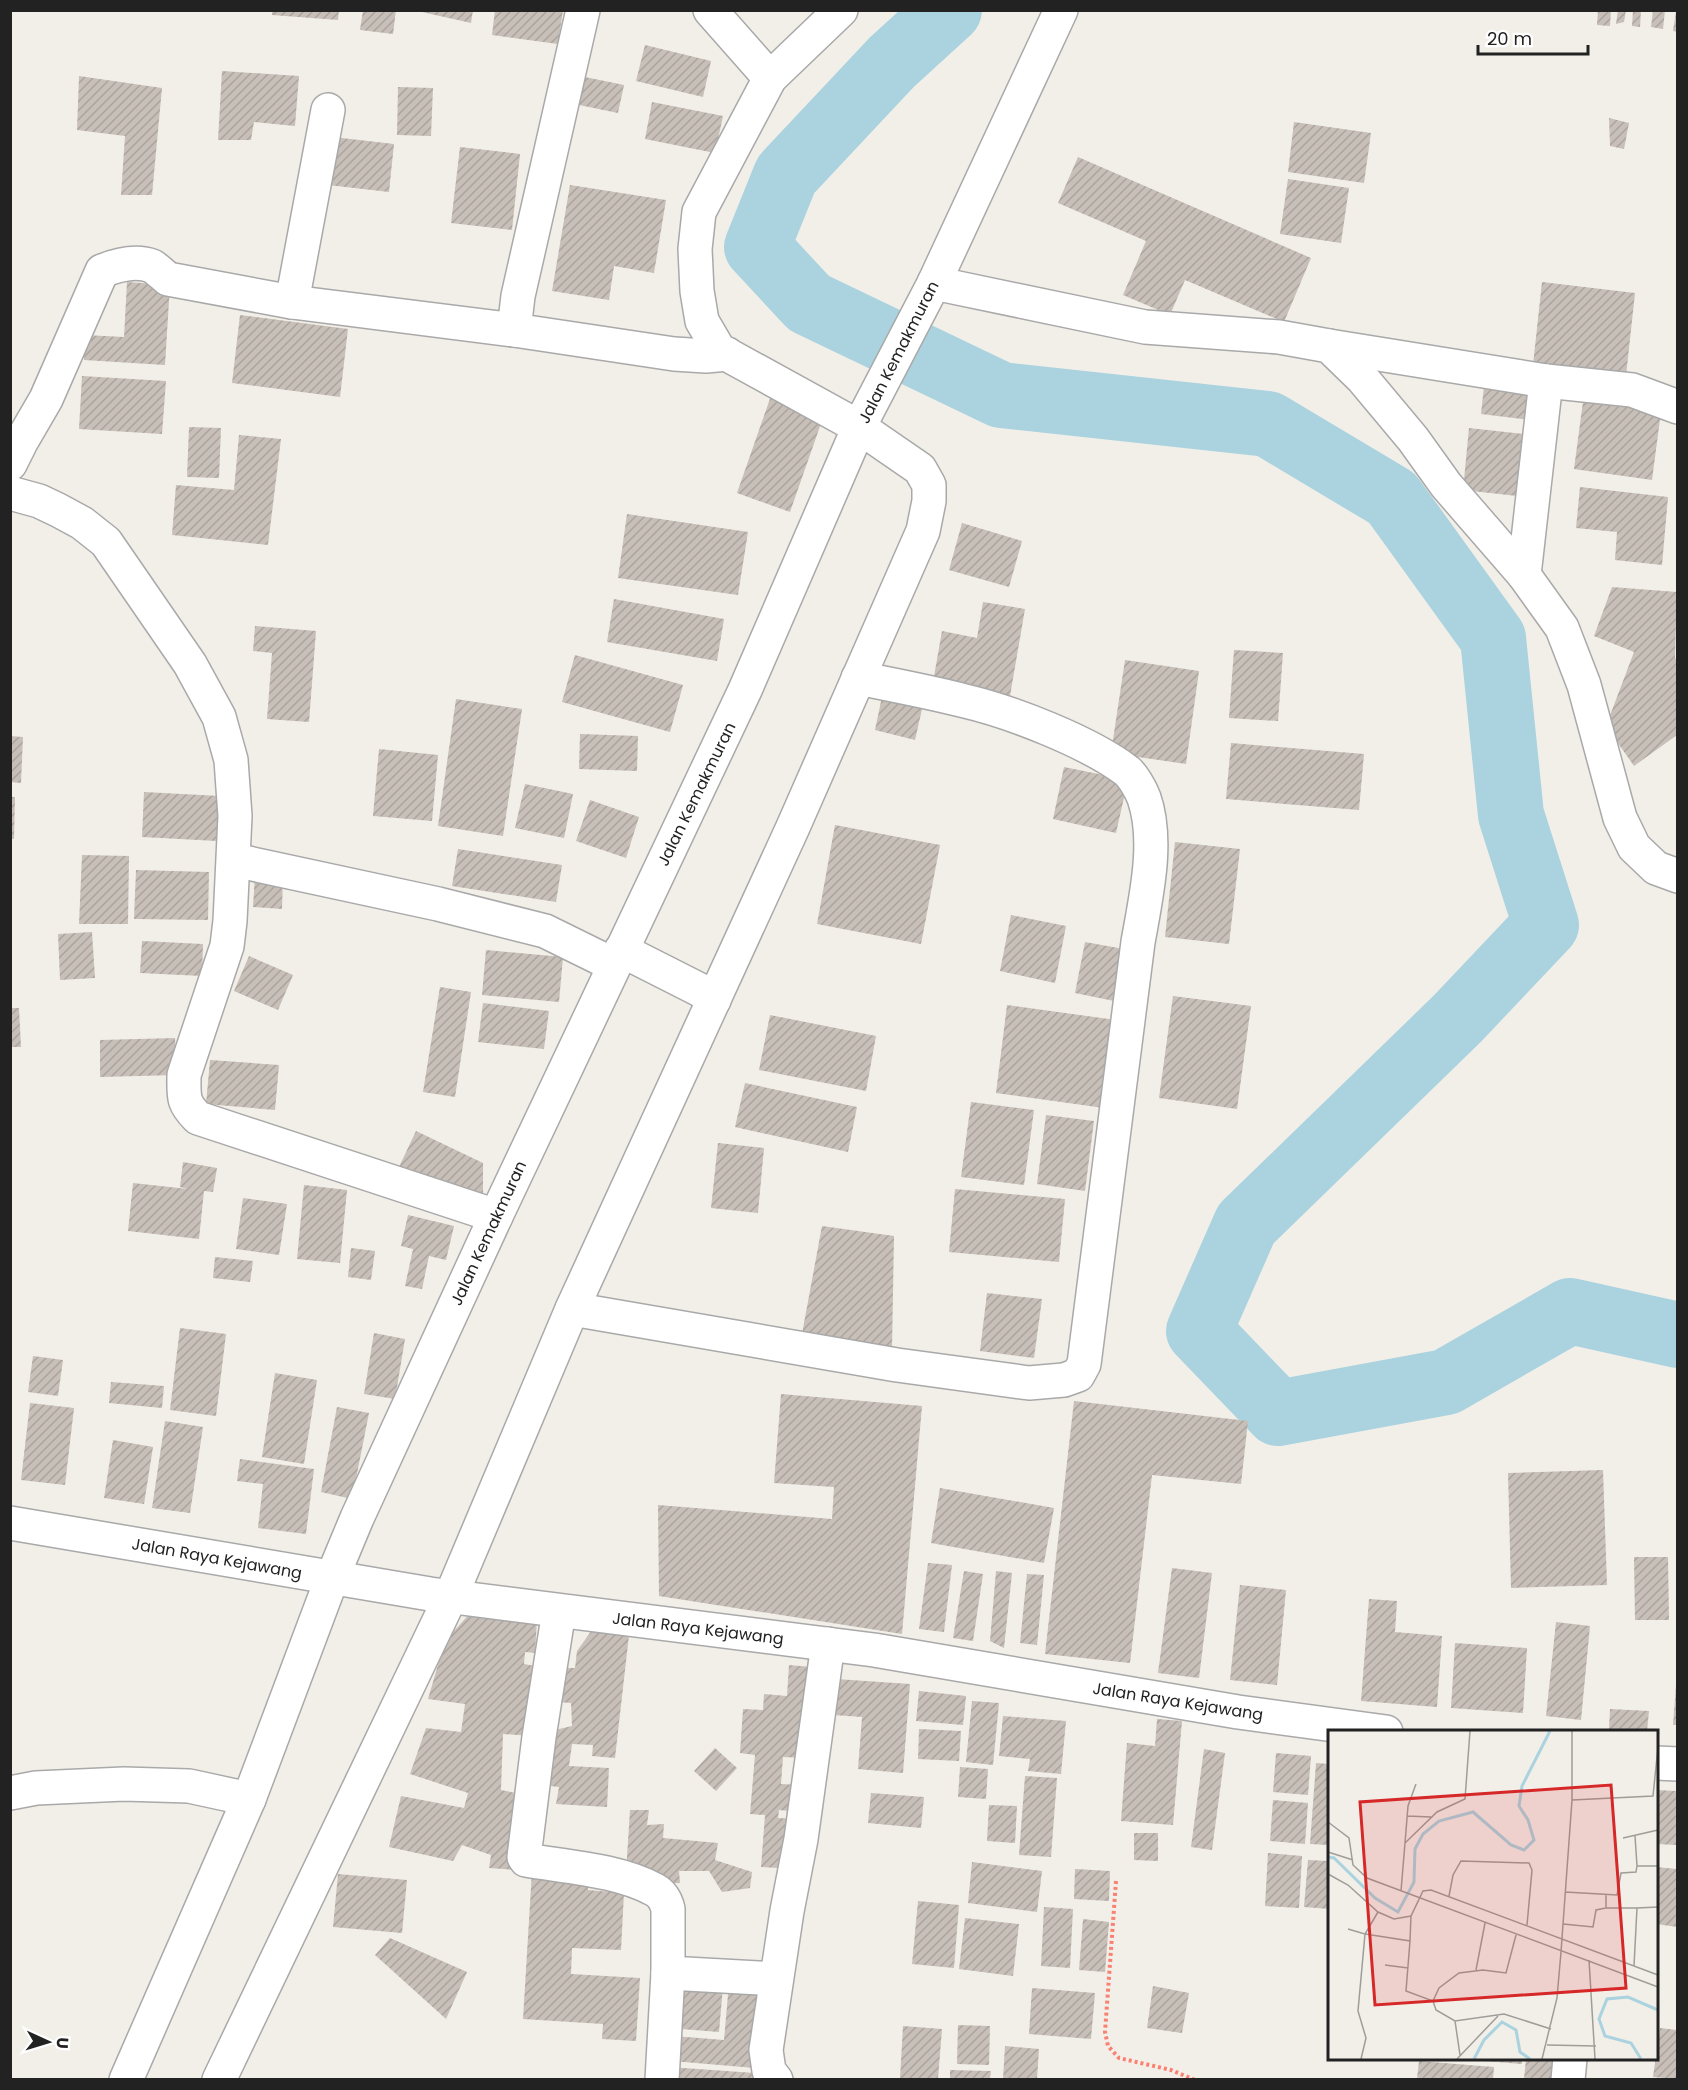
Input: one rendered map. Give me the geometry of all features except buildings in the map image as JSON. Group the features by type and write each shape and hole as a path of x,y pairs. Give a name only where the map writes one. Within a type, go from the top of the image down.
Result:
{"street":[{"path":"514,330 519,296 583,10"},
{"path":"710,10 770,78"},
{"path":"219,2079 572,1309 707,995 858,678 923,531 929,501 929,485 920,469 859,427 719,350 702,321 697,291 695,249 699,212 770,78 841,10"},
{"name":"Jalan Kemakmuran","path":"126,2079 249,1799 337,1578 357,1518 496,1216 745,690 859,427 934,283 1061,10"},
{"path":"292,302 328,110"},
{"path":"10,464 46,399 102,271 117,265 152,266 168,279 292,302 514,330 674,354 706,356 727,354"},
{"path":"934,283 1145,327 1279,337 1546,381 1632,390 1677,407"},
{"path":"1329,346 1369,387 1413,439 1446,485 1524,575 1562,628 1584,685 1620,818 1634,847 1656,868 1677,876"},
{"path":"1524,575 1546,381"},
{"path":"10,493 39,501 58,510 82,523 106,542 190,664 219,717 231,760 235,816 227,946 184,1075 187,1107 198,1118 496,1216"},
{"path":"572,1309 897,1365 1029,1383 1064,1380 1078,1375 1084,1364 1135,965 1147,893 1151,831 1144,796 1129,772 1091,750 1034,723 967,701 858,678"},
{"path":"234,860 438,904 545,931 621,956 707,995"},
{"name":"Jalan Raya Kejawang","path":"10,1523 441,1595 874,1650 1238,1712 1378,1730"},
{"path":"559,1611 539,1737 524,1857 526,1860 624,1878 656,1890 666,1902 668,1972 662,2079"},
{"path":"776,2079 769,2071 766,2050 801,1839 828,1644"},
{"path":"1658,1763 1677,1764"},
{"path":"10,1793 36,1788 178,1785 249,1799"},
{"path":"668,1972 776,1980"},
{"path":"1568,2079 1570,2060"}],"path":[{"path":"1116,1881 1105,2032 1108,2046 1119,2058 1171,2070 1195,2079"}],"waterway":[{"path":"949,10 892,62 786,175 757,247 809,303 1001,395 1268,424 1392,498 1493,638 1511,815 1546,925 1458,1018 1246,1224 1199,1331 1278,1413 1446,1382 1570,1311 1678,1335"}]}
